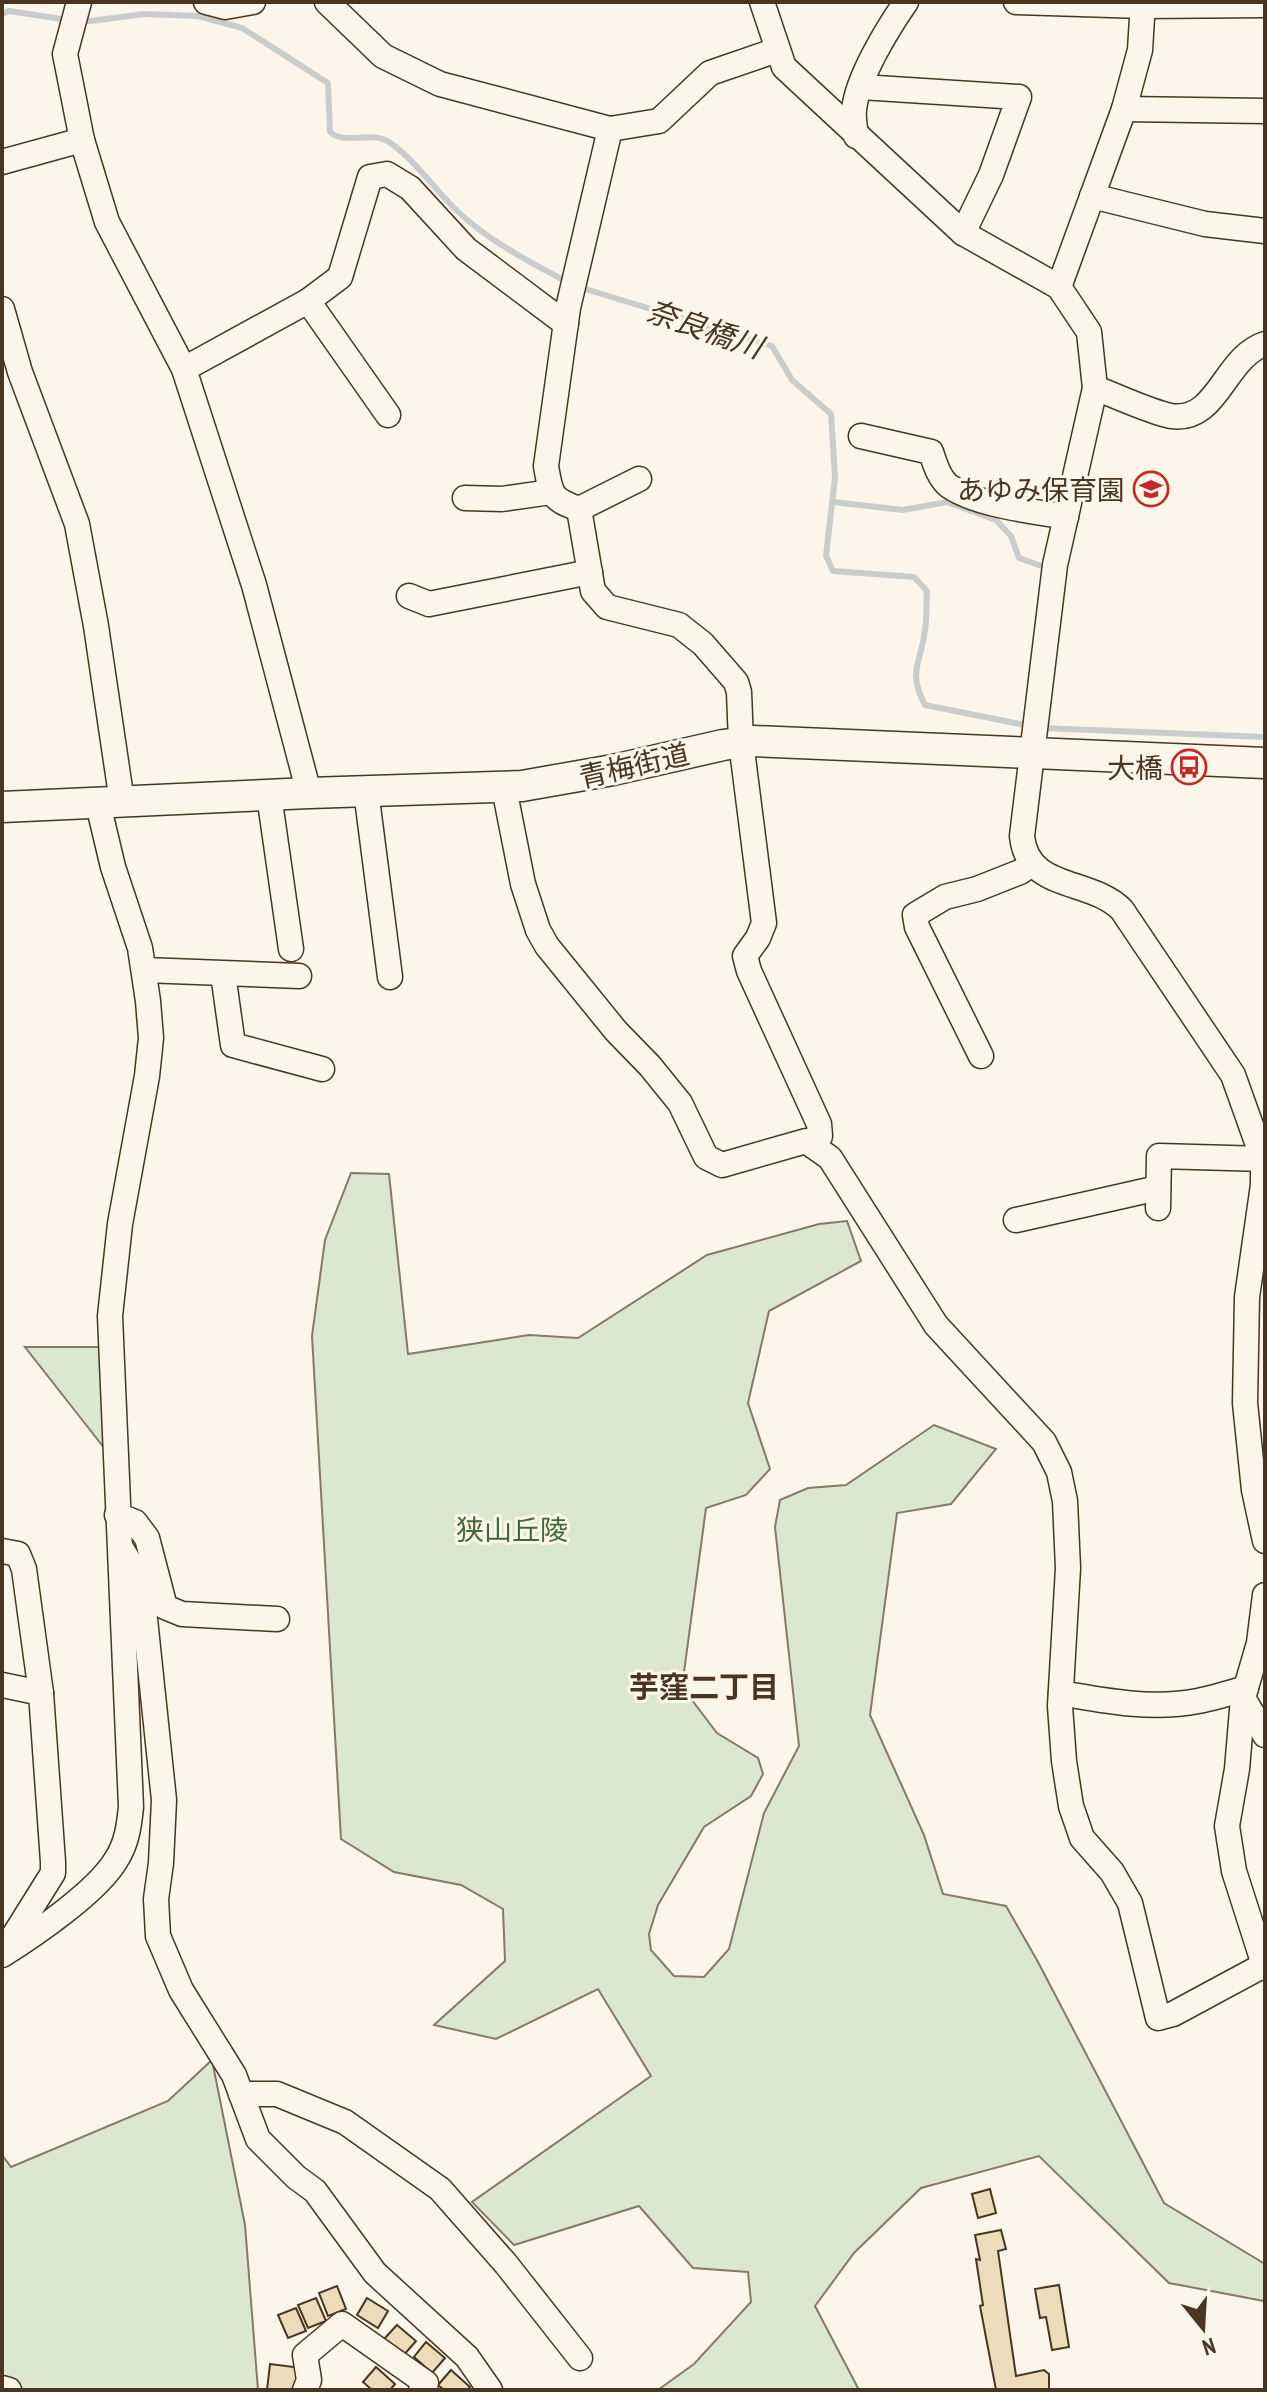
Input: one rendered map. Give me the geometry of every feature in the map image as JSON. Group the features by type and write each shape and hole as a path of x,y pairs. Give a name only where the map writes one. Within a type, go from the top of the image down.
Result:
{"main road":[{"name":"青梅街道","path":"2,807 504,788 575,778 741,742 1034,734 1265,763"}],"street":[{"path":"206,2 225,7 253,2"},
{"path":"327,2 383,56 440,84 610,129 659,121 710,73 777,50"},
{"path":"762,2 784,67 963,233 1059,287 1089,332 1095,388 1055,565 1023,846 1032,864 1050,879 1100,894 1122,910 1233,1075 1264,1159 1256,1296 1254,1490 1265,1541"},
{"path":"856,136 854,110 861,87 882,39 906,2"},
{"path":"1016,2 1265,5"},
{"path":"80,3 65,54 82,140 107,222 184,369 254,585 309,793"},
{"path":"1059,287 1124,109 1140,50 1143,4"},
{"path":"861,87 1019,97 991,175 963,233"},
{"path":"1124,109 1265,111"},
{"path":"610,129 570,299 546,466 551,492 559,502 579,509 639,479"},
{"path":"2,162 82,140"},
{"path":"184,369 308,301 340,277 370,177 387,174 410,188 466,249 566,324"},
{"path":"1092,196 1205,224 1265,231"},
{"path":"308,301 388,415"},
{"path":"2,309 20,372 77,524 96,626 113,867 144,970 150,1053 120,1224 110,1316 131,1807 129,1830 115,1863 102,1878 37,1933 2,1955"},
{"path":"1095,388 1169,416 1186,416 1203,408 1214,398 1239,361 1265,344"},
{"path":"861,436 931,452 941,477 960,491 1005,507 1066,517"},
{"path":"465,498 502,499 551,492"},
{"path":"579,509 593,591 607,607 679,625 703,644 736,682 764,923 745,956 819,1124 820,1136 815,1147"},
{"path":"409,596 429,604 590,572"},
{"path":"504,788 523,884 538,930 547,946 616,1031 680,1103 706,1157 722,1165 806,1141 830,1158 936,1325 1044,1442 1059,1472 1065,1501 1068,1568 1061,1693 1064,1761 1071,1806 1082,1838 1112,1872 1130,1903 1158,2018 1173,2014 1264,1966 1234,1871 1227,1826 1237,1769 1244,1693 1259,1643 1265,1595"},
{"path":"366,791 390,977"},
{"path":"269,795 291,949"},
{"path":"981,1056 917,927 915,915 945,897 977,889 1032,864"},
{"path":"144,970 299,976"},
{"path":"223,974 233,1045 322,1069"},
{"path":"1016,1220 1158,1198 1159,1156 1264,1159"},
{"path":"117,1515 135,1522 147,1538 165,1607 182,1614 277,1619"},
{"path":"118,1543 141,1581 164,1800 156,1899 158,1936 181,1990 234,2075 258,2139 296,2177 315,2191 375,2273 467,2357 490,2390"},
{"path":"2,1551 18,1554 24,1569 41,1693 53,1873 2,1955"},
{"path":"2,1685 41,1693"},
{"path":"1061,1693 1108,1702 1163,1704 1196,1702 1244,1693"},
{"path":"1244,1693 1265,1735"},
{"path":"241,2094 277,2094 345,2122 440,2189 506,2264 580,2358"},
{"path":"314,2387 305,2355 342,2324 426,2383 421,2390"},
{"path":"2,2388 9,2390"}],"green space":[{"name":"狭山丘陵","path":"351,1173 389,1174 408,1354 529,1335 578,1338 707,1255 819,1224 847,1221 861,1261 769,1311 748,1403 770,1469 746,1495 706,1508 682,1687 717,1733 758,1758 763,1774 751,1796 704,1827 658,1905 649,1934 651,1950 674,1976 704,1977 729,1949 764,1813 799,1746 775,1527 780,1500 808,1488 846,1485 934,1425 996,1449 951,1504 897,1513 870,1715 924,1835 943,1894 1006,1906 1164,2203 1265,2264 1264,2301 1169,2283 1039,2156 921,2188 854,2253 815,2306 859,2390 658,2390 694,2364 751,2302 748,2272 693,2268 639,2206 514,2245 472,2202 651,2076 598,1989 496,2039 434,2025 505,1961 503,1909 461,1885 394,1872 341,1839 312,1336 325,1240"},
{"path":"25,1347 100,1347 105,1449"},
{"path":"212,2060 245,2225 258,2390 2,2390 2,2155 11,2167 168,2101"}],"building":[{"path":"990,2189 996,2213 978,2218 972,2194"},
{"path":"1001,2230 1006,2249 998,2251 1016,2376 1044,2370 1049,2374 1049,2390 996,2390 980,2306 983,2305 976,2259 980,2260 975,2235"},
{"path":"1059,2285 1069,2347 1052,2350 1046,2317 1040,2318 1035,2289"},
{"path":"337,2286 346,2309 328,2316 319,2293"},
{"path":"316,2298 326,2321 308,2328 298,2305"},
{"path":"367,2298 388,2311 378,2328 357,2315"},
{"path":"296,2308 306,2331 288,2338 278,2315"},
{"path":"397,2325 416,2341 403,2356 384,2339"},
{"path":"426,2342 445,2358 432,2373 414,2357"},
{"path":"270,2364 302,2368 299,2390 267,2390"},
{"path":"376,2367 395,2384 390,2390 372,2390 363,2382"},
{"path":"451,2370 470,2387 467,2390 444,2390 438,2385"}],"waterway":[{"name":"奈良橋川","path":"2,14 9,11 68,20"},
{"name":"奈良橋川","path":"80,20 144,14 198,16 242,28 328,83 330,132 344,138 375,137 389,142 481,231 569,283"},
{"name":"奈良橋川","path":"579,287 772,346 792,380 831,414 835,477 826,556 833,571 914,577 927,591 925,630 916,675 925,705 1030,726"},
{"path":"833,502 903,510 947,502 996,520 1011,536 1019,558 1044,567"},
{"name":"奈良橋川","path":"1041,728 1265,737"}],"place":[{"name":"あゆみ保育園","path":"1151,489"},
{"name":"大橋","path":"1189,767"}],"district":[{"name":"芋窪二丁目","path":"704,1686"}]}
